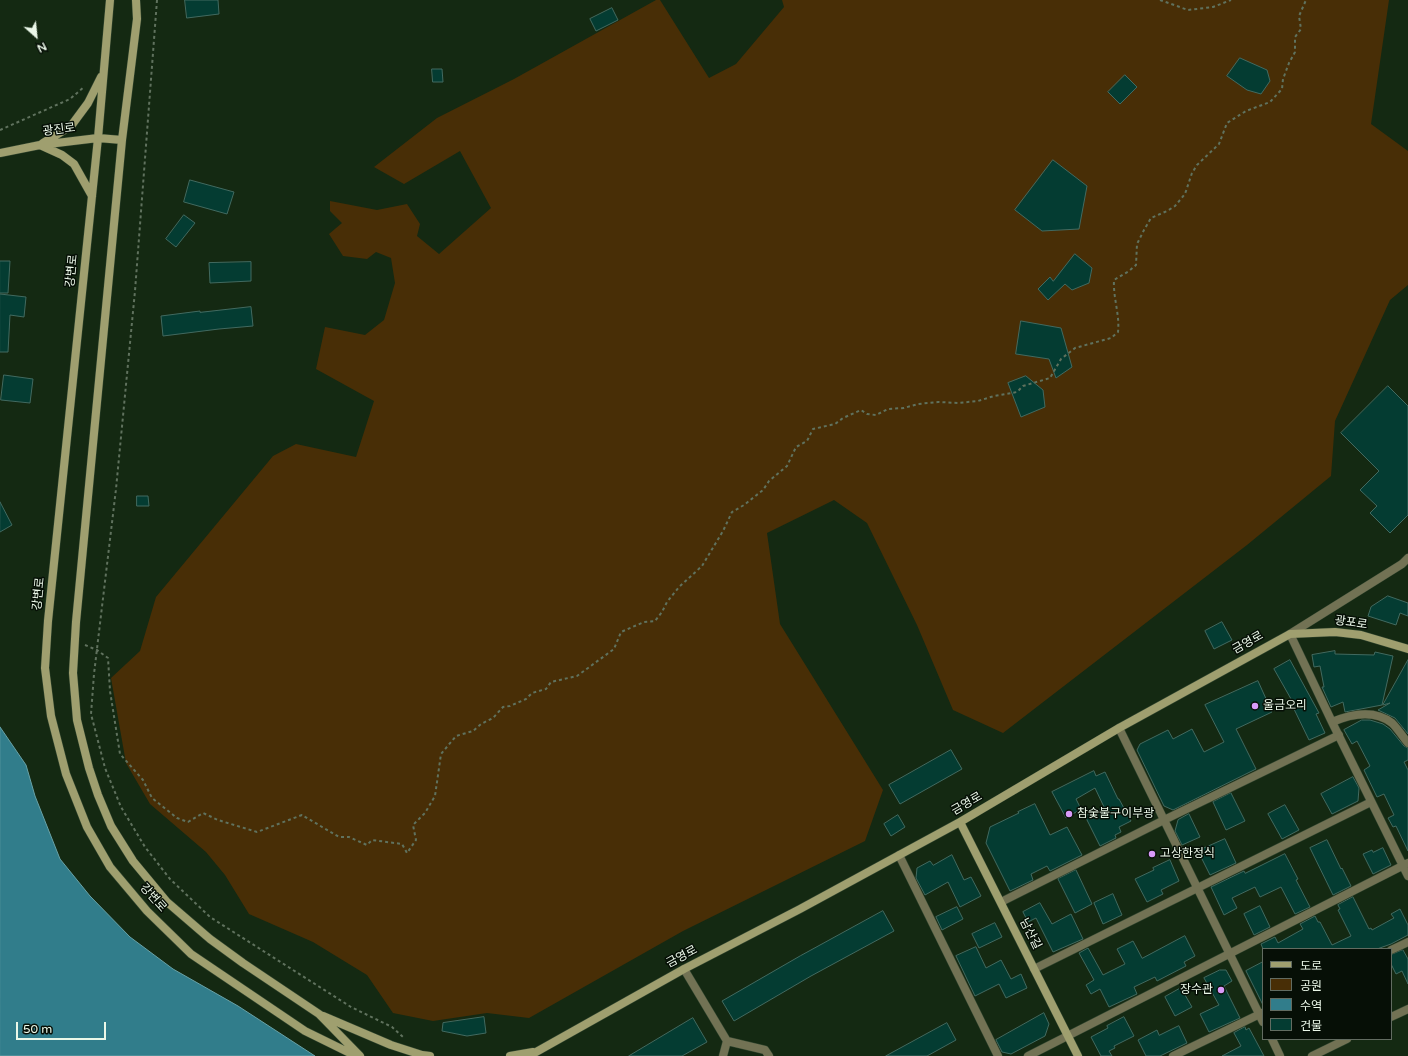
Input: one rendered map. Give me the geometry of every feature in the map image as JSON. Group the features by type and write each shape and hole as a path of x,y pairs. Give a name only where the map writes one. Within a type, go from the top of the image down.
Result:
{"main road":[{"name":"강변로","path":"110,0 98,138 48,621 45,668 51,716 66,774 87,827 110,867 147,911 191,954 305,1031 356,1056"},
{"name":"강변로","path":"136,0 137,19 122,140 75,642 73,673 77,720 89,768 111,826 133,861 167,902 210,939 319,1014 361,1056"},
{"path":"40,145 71,126 88,103 104,71"},
{"name":"광진로","path":"0,153 40,145 98,138 122,140"},
{"path":"40,145 62,154 74,164 92,196"},
{"name":"광포로","path":"1290,634 1335,632 1361,635 1408,648"},
{"name":"금영로","path":"528,1056 540,1053 684,969 960,822 1119,728 1290,634"},
{"name":"남산길","path":"960,822 1078,1056"},
{"path":"319,1014 392,1045 422,1055 430,1056"},
{"path":"510,1056 540,1053"}],"street":[{"name":"금영로","path":"1290,634 1402,564 1408,558"},
{"path":"1290,634 1371,802 1406,864 1408,876"},
{"path":"1332,722 1346,716 1364,713 1382,717 1392,724 1408,743"},
{"path":"1119,728 1230,955 1261,1013 1173,1056"},
{"path":"1001,902 1164,820 1339,735"},
{"path":"1034,969 1371,802"},
{"path":"899,855 998,1056"},
{"path":"1028,1056 1230,955 1406,864"},
{"path":"1392,950 1408,942"},
{"path":"684,969 727,1041 723,1056"},
{"path":"1392,1017 1408,1009"},
{"path":"1272,1040 1280,1056"},
{"path":"1312,1056 1345,1040"},
{"path":"727,1041 765,1050 769,1056"}],"path":[{"path":"157,0 135,291 116,489 94,674 91,714 105,768 125,813 145,847 170,879 210,916 351,1007 392,1027 407,1041"},
{"path":"1160,0 1188,10 1213,7 1231,0"},
{"path":"75,642 97,650 108,658 110,691 120,754 143,780 152,798 177,818 188,822 203,813 218,820 258,832 302,815 339,837 349,837 367,845 372,840 402,844 407,853 416,840 413,825 425,813 435,796 441,754 456,736 474,731 481,724 493,718 503,707 510,706 526,699 532,693 546,688 552,682 577,676 614,649 621,632 644,622 655,621 679,587 702,566 723,531 732,512 744,505 763,490 769,481 787,466 796,447 807,441 813,429 835,424 843,418 861,410 867,414 876,416 888,409 904,408 918,404 938,402 958,403 978,401 994,396 1017,392 1023,386 1050,378 1061,359 1075,348 1111,338 1118,332 1119,325 1114,280 1130,271 1136,265 1137,244 1151,218 1167,212 1175,206 1185,194 1192,173 1197,165 1219,144 1228,123 1246,111 1270,102 1282,89 1283,79 1295,52 1296,37 1301,29 1299,16 1306,0"},
{"path":"0,130 70,99 87,85"}],"green space":[{"path":"656,0 660,0 709,78 736,64 784,7 782,0 1389,0 1371,124 1408,151 1408,285 1390,300 1335,421 1331,476 1247,545 1003,733 953,710 917,625 867,523 834,500 767,533 780,624 883,790 865,841 683,931 529,1018 487,1013 433,1021 393,1013 367,975 313,942 249,914 225,875 206,852 150,804 126,763 111,678 140,651 156,597 273,456 296,444 356,457 374,401 316,369 325,327 365,335 384,320 395,283 391,258 376,252 367,259 343,256 329,234 342,223 330,211 330,201 377,210 407,204 420,224 417,236 439,254 491,208 460,151 404,184 374,167 437,118 514,79"}],"water":[{"path":"0,727 26,765 35,796 60,859 90,896 130,937 173,969 238,1006 315,1056 0,1056"}],"building":[{"path":"185,0 218,0 219,14 187,18"},
{"path":"612,8 618,20 596,31 590,19"},
{"path":"1240,58 1267,70 1270,81 1261,94 1247,90 1227,76"},
{"path":"432,69 442,69 443,82 433,82"},
{"path":"1125,75 1137,87 1120,104 1108,92"},
{"path":"1053,160 1087,186 1079,229 1042,231 1015,210"},
{"path":"190,180 234,192 227,214 184,202"},
{"path":"184,215 195,223 176,247 166,239"},
{"path":"1075,254 1092,268 1089,283 1072,290 1065,284 1048,300 1038,289 1050,277 1053,281"},
{"path":"0,261 10,261 8,293 0,293"},
{"path":"251,262 251,281 210,283 209,263"},
{"path":"0,294 26,297 24,317 10,315 8,352 0,352"},
{"path":"251,307 253,326 163,336 161,316"},
{"path":"1021,321 1061,328 1072,367 1056,378 1049,359 1016,354"},
{"path":"4,375 33,379 30,403 1,400"},
{"path":"1026,376 1043,390 1045,407 1021,417 1008,383"},
{"path":"1388,386 1408,406 1408,515 1390,533 1370,513 1377,506 1360,490 1379,471 1341,433"},
{"path":"137,496 148,496 149,506 137,506"},
{"path":"0,502 12,525 0,532"},
{"path":"1388,596 1408,603 1408,616 1400,613 1396,625 1368,616 1371,607"},
{"path":"1222,622 1232,640 1214,649 1205,631"},
{"path":"1335,651 1335,654 1374,655 1375,652 1393,656 1382,705 1345,712 1343,702 1331,707 1322,687 1324,687 1320,666 1314,667 1312,655"},
{"path":"1290,660 1319,713 1316,714 1325,733 1309,740 1293,707 1295,706 1274,669"},
{"path":"1408,660 1408,734 1395,718 1378,710 1390,703 1383,705"},
{"path":"1258,681 1272,712 1236,729 1256,769 1173,810 1164,806 1137,750 1140,744 1168,730 1173,739 1192,729 1204,752 1224,742 1205,705"},
{"path":"1362,720 1370,720 1383,724 1390,729 1404,746 1408,748 1408,760 1404,762 1408,770 1408,851 1396,826 1393,827 1388,818 1394,815 1384,794 1377,797 1364,770 1370,766 1357,741 1352,744 1344,730"},
{"path":"951,750 962,769 900,804 889,785"},
{"path":"1094,771 1096,776 1105,772 1131,821 1119,827 1121,832 1115,835 1116,838 1100,846 1085,816 1104,807 1095,788 1076,799 1081,809 1066,818 1052,792"},
{"path":"1353,777 1359,788 1358,801 1332,814 1321,794"},
{"path":"1231,793 1245,821 1226,830 1213,802"},
{"path":"1035,804 1050,835 1067,827 1082,855 1050,871 1047,866 1031,874 1033,880 1010,891 986,843 990,827"},
{"path":"1285,805 1299,830 1282,839 1268,814"},
{"path":"1189,814 1200,837 1182,845 1175,831 1178,820"},
{"path":"898,815 905,827 891,836 884,824"},
{"path":"1225,839 1236,863 1210,875 1198,851"},
{"path":"1327,840 1351,886 1333,895 1310,848"},
{"path":"1383,848 1391,865 1373,874 1363,854 1372,850 1373,852"},
{"path":"1285,854 1310,907 1295,914 1281,887 1260,897 1255,887 1232,898 1237,908 1224,915 1211,887"},
{"path":"952,855 964,880 971,877 981,896 960,907 948,882 925,895 916,878 917,868 930,861 933,865"},
{"path":"1170,860 1179,881 1161,890 1163,894 1147,902 1135,879"},
{"path":"1076,870 1092,904 1075,913 1058,879"},
{"path":"1113,894 1122,915 1103,924 1094,903"},
{"path":"1353,897 1369,929 1371,928 1372,930 1394,918 1391,914 1400,909 1408,925 1408,935 1380,948 1263,948 1261,944 1275,937 1278,943 1303,929 1300,924 1315,916 1318,922 1320,922 1332,945 1351,936 1338,910 1340,909 1338,905"},
{"path":"1040,903 1052,924 1071,914 1083,939 1053,952 1036,918 1028,922 1023,912"},
{"path":"1260,906 1270,927 1254,935 1244,914"},
{"path":"957,907 963,919 942,930 936,917"},
{"path":"883,911 894,931 811,976 734,1021 722,1001 800,956"},
{"path":"995,923 1002,937 979,948 972,934"},
{"path":"1185,936 1195,956 1184,962 1186,966 1157,981 1155,977 1134,987 1137,994 1109,1007 1100,989 1091,994 1086,985 1094,980 1079,953 1088,948 1103,975 1125,964 1117,949 1133,941 1142,958"},
{"path":"976,947 986,968 1001,960 1011,979 1021,974 1027,988 1006,998 999,984 975,996 956,956"},
{"path":"1403,950 1408,959 1408,984 1402,971 1396,974 1392,966 1392,955"},
{"path":"1262,963 1262,1003 1246,971"},
{"path":"1220,970 1226,970 1232,981 1224,986 1240,1018 1209,1032 1200,1014 1219,1005 1204,978"},
{"path":"1181,988 1192,1007 1175,1016 1165,997"},
{"path":"1044,1013 1049,1024 1045,1036 1011,1054 1002,1052 996,1040"},
{"path":"484,1017 486,1033 467,1036 442,1031 443,1023"},
{"path":"1124,1017 1134,1036 1114,1046 1115,1048 1109,1051 1112,1056 1101,1056 1091,1037"},
{"path":"693,1018 707,1042 682,1056 629,1056"},
{"path":"947,1023 956,1040 927,1056 886,1056"},
{"path":"1179,1026 1187,1043 1160,1056 1146,1056 1138,1040 1157,1030 1159,1035"},
{"path":"1245,1027 1246,1030 1249,1028 1264,1056 1222,1056 1241,1046 1234,1033"}],"place":[{"name":"울금오리","path":"1255,706"},
{"name":"참숯불구이부광","path":"1069,814"},
{"name":"고상한정식","path":"1152,854"},
{"name":"장수관","path":"1221,990"}]}
